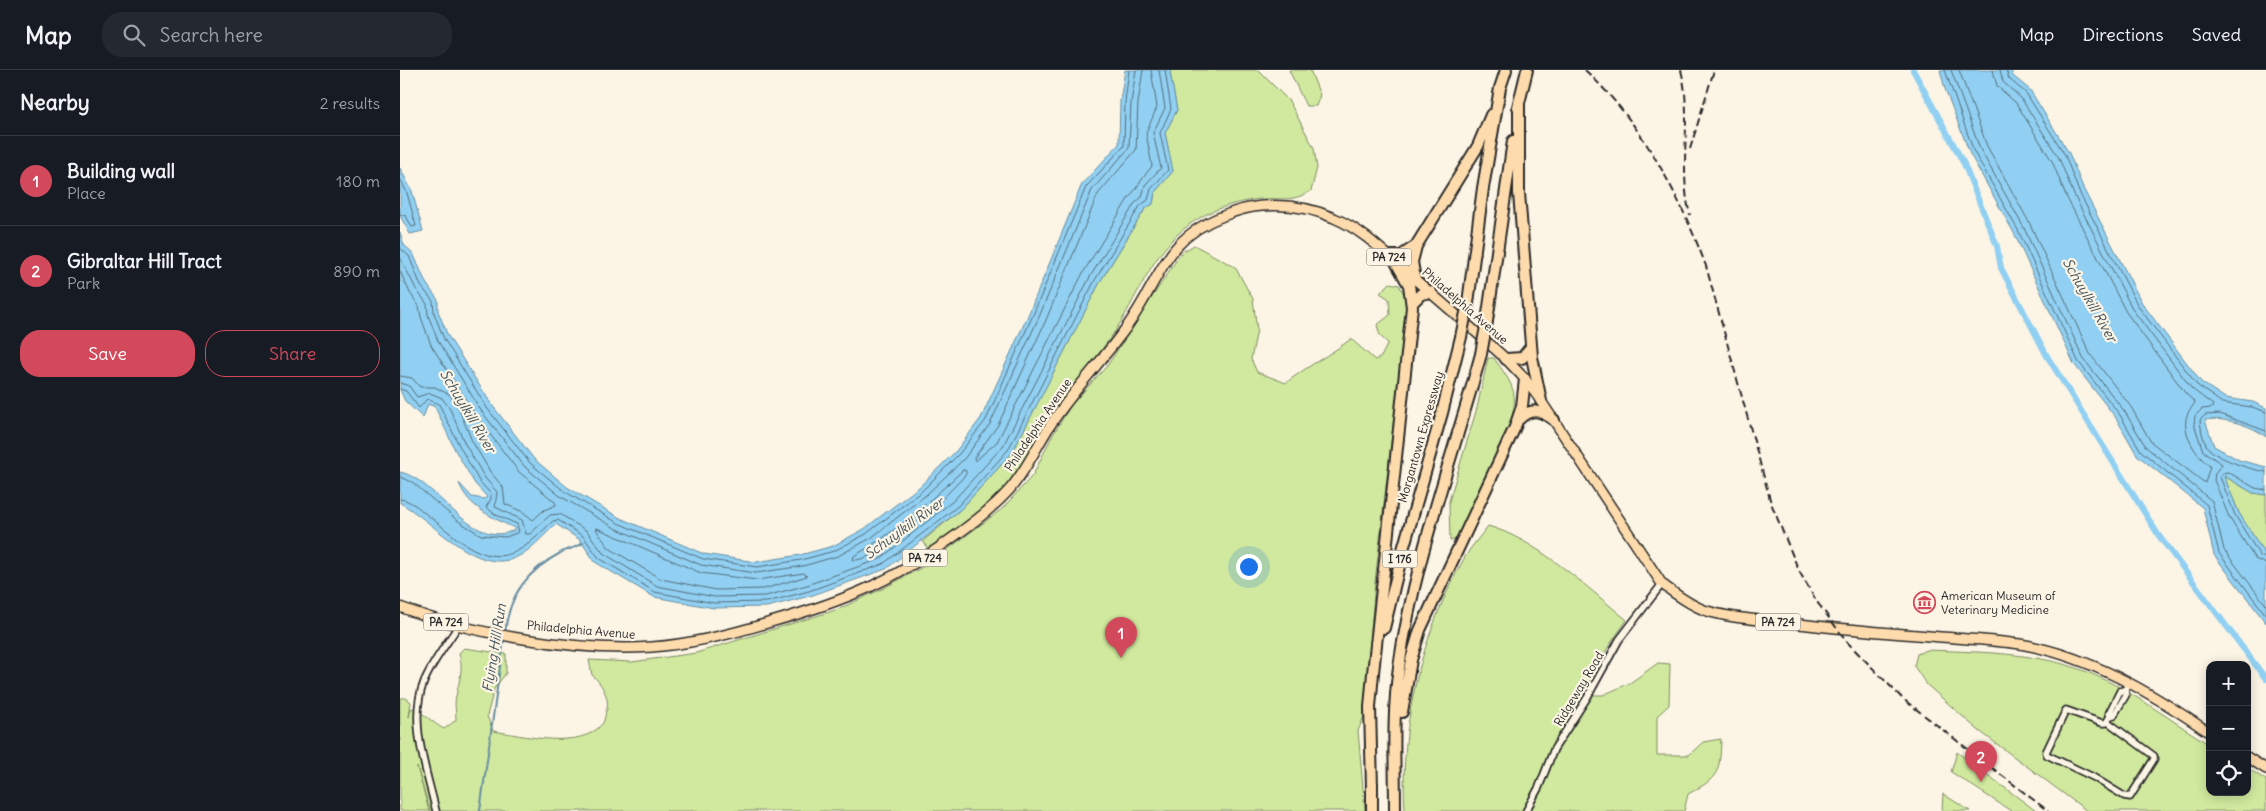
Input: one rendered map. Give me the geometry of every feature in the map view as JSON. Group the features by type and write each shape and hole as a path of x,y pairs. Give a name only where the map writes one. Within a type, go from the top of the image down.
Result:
{"highway":[{"name":"Morgantown Expressway","path":"1372,811 1373,728 1378,666 1388,606 1442,413 1461,337 1468,303 1483,188 1500,88 1506,70"},
{"name":"I 176","path":"1395,811 1394,727 1399,667 1409,611 1481,354 1519,102 1527,70"},
{"path":"1415,279 1412,262 1416,246 1482,139 1500,88"},
{"path":"1519,102 1519,193 1531,347 1541,400"},
{"path":"1388,256 1401,256 1416,246"},
{"path":"1372,788 1372,690 1412,303 1409,285 1397,264"},
{"path":"1412,303 1421,294 1431,292"},
{"path":"1506,359 1522,358 1531,347"},
{"path":"1395,787 1402,702 1420,630 1517,421 1524,399 1525,379"},
{"path":"1517,421 1524,414 1534,410 1543,412 1554,420"}],"main road":[{"name":"Philadelphia Avenue","path":"400,607 458,626 521,638 635,648 692,642 753,628 809,611 872,587 909,569 965,528 1009,490 1029,464 1062,409 1130,322 1172,250 1187,235 1210,221 1250,207 1264,205 1298,207 1336,218 1366,237 1506,359 1541,400 1662,584 1691,603 1725,616 2021,644 2088,663 2127,686 2177,710 2206,730"},
{"path":"2251,760 2266,769"}],"street":[{"name":"Ridgeway Road","path":"1526,811 1539,786 1554,749 1587,698 1619,640 1662,584"},
{"path":"436,811 423,753 419,702 428,673 458,626"},
{"path":"2109,719 2109,713 2120,692 2127,686"},
{"path":"2066,710 2102,724 2109,719 2154,756 2154,759 2130,797 2124,796 2093,777 2047,755 2046,752 2066,710"}],"green space":[{"path":"1171,70 1258,70 1289,101 1314,148 1317,168 1311,191 1289,199 1261,199 1228,205 1197,219 1176,236 1155,262 1111,337 1056,411 1006,486 983,510 929,551 923,541 961,509 1012,453 1100,282 1145,209 1153,204 1155,192 1173,171 1165,133 1177,110"},
{"path":"1289,70 1310,70 1320,95 1316,106 1306,106"},
{"path":"1194,245 1235,267 1253,299 1257,330 1251,359 1257,372 1286,383 1351,339 1375,360 1381,357 1388,343 1380,336 1377,325 1390,315 1389,299 1380,293 1390,283 1399,285 1405,296 1406,312 1375,582 1364,716 1358,731 1365,811 430,811 417,767 429,811 400,811 400,698 406,698 411,702 409,717 411,708 444,729 456,720 455,699 461,670 459,653 464,648 506,654 506,673 494,689 487,716 493,731 535,738 566,739 580,737 592,732 602,724 608,705 604,690 592,675 589,660 632,662 696,653 839,609 884,588 928,564 1002,509 1033,475 1051,438 1071,405 1107,366 1181,253"},
{"path":"1488,358 1494,358 1509,380 1514,395 1514,410 1502,447 1483,488 1457,539 1450,541 1449,501 1477,408"},
{"path":"2224,476 2253,493 2266,495 2266,556 2239,513"},
{"path":"1488,526 1525,542 1543,553 1627,620 1610,644 1581,695 1603,695 1630,683 1658,663 1670,664 1669,705 1657,716 1657,755 1689,755 1703,742 1721,739 1720,760 1715,774 1706,784 1688,794 1684,811 1405,811 1404,778 1410,712 1426,647 1450,586 1467,553"},
{"path":"1927,650 1998,653 2033,657 2067,665 2105,680 2141,700 2206,742 2206,796 2251,796 2251,771 2266,780 2266,811 2087,811 1978,730 1926,684 1914,666 1917,654"},
{"path":"1957,752 2036,811 2011,811 1951,772"},
{"path":"1943,794 1970,811 1942,811"}],"water":[{"name":"Schuylkill River","path":"1125,70 1171,70 1177,110 1165,133 1173,171 1155,192 1153,204 1145,209 1100,282 1012,453 961,509 886,569 810,596 767,607 714,608 654,597 595,562 580,540 556,524 521,555 505,561 489,560 473,554 458,545 400,503 400,472 414,477 469,523 484,531 500,534 516,529 475,506 463,492 459,483 472,497 484,499 487,497 475,484 455,450 435,407 428,404 423,418 405,401 400,390 400,232 404,245 413,253 426,283 438,300 438,311 448,336 492,405 534,459 567,487 620,518 704,554 756,562 800,555 833,546 864,529 919,487 956,451 981,418 1029,313 1082,184 1119,144 1120,101"},
{"name":"Schuylkill River","path":"1940,70 2011,70 2013,76 2030,90 2069,153 2084,190 2142,303 2201,382 2225,398 2253,402 2266,408 2266,437 2253,429 2237,423 2212,419 2205,420 2214,446 2239,460 2266,467 2266,495 2253,493 2224,476 2239,513 2266,556 2266,623 2214,555 2203,508 2137,455 2116,418 2074,364 2014,233 1970,154 1945,89"},
{"path":"400,168 412,191 423,231 410,234 400,216"}],"waterway":[{"path":"1913,70 1964,164 1997,246 2001,268 2047,356 2159,536 2266,679"},
{"name":"Flying Hill Run","path":"505,633 511,607 522,585 539,567 550,559 583,543"},
{"name":"Flying Hill Run","path":"480,811 504,638"}],"railway":[{"path":"1585,70 1624,113 1641,136 1657,161 1684,212 1706,266 1771,503 1799,571 1817,602 1848,643 1903,699 2048,811"},
{"path":"1681,70 1686,106 1685,179 1690,215"},
{"path":"1690,149 1714,70"}],"place":[{"name":"American Museum of Veterinary Medicine","path":"1925,603"},
{"name":"Building wall","path":"1121,658"},
{"name":"Gibraltar Hill Tract","path":"1981,782"}]}
